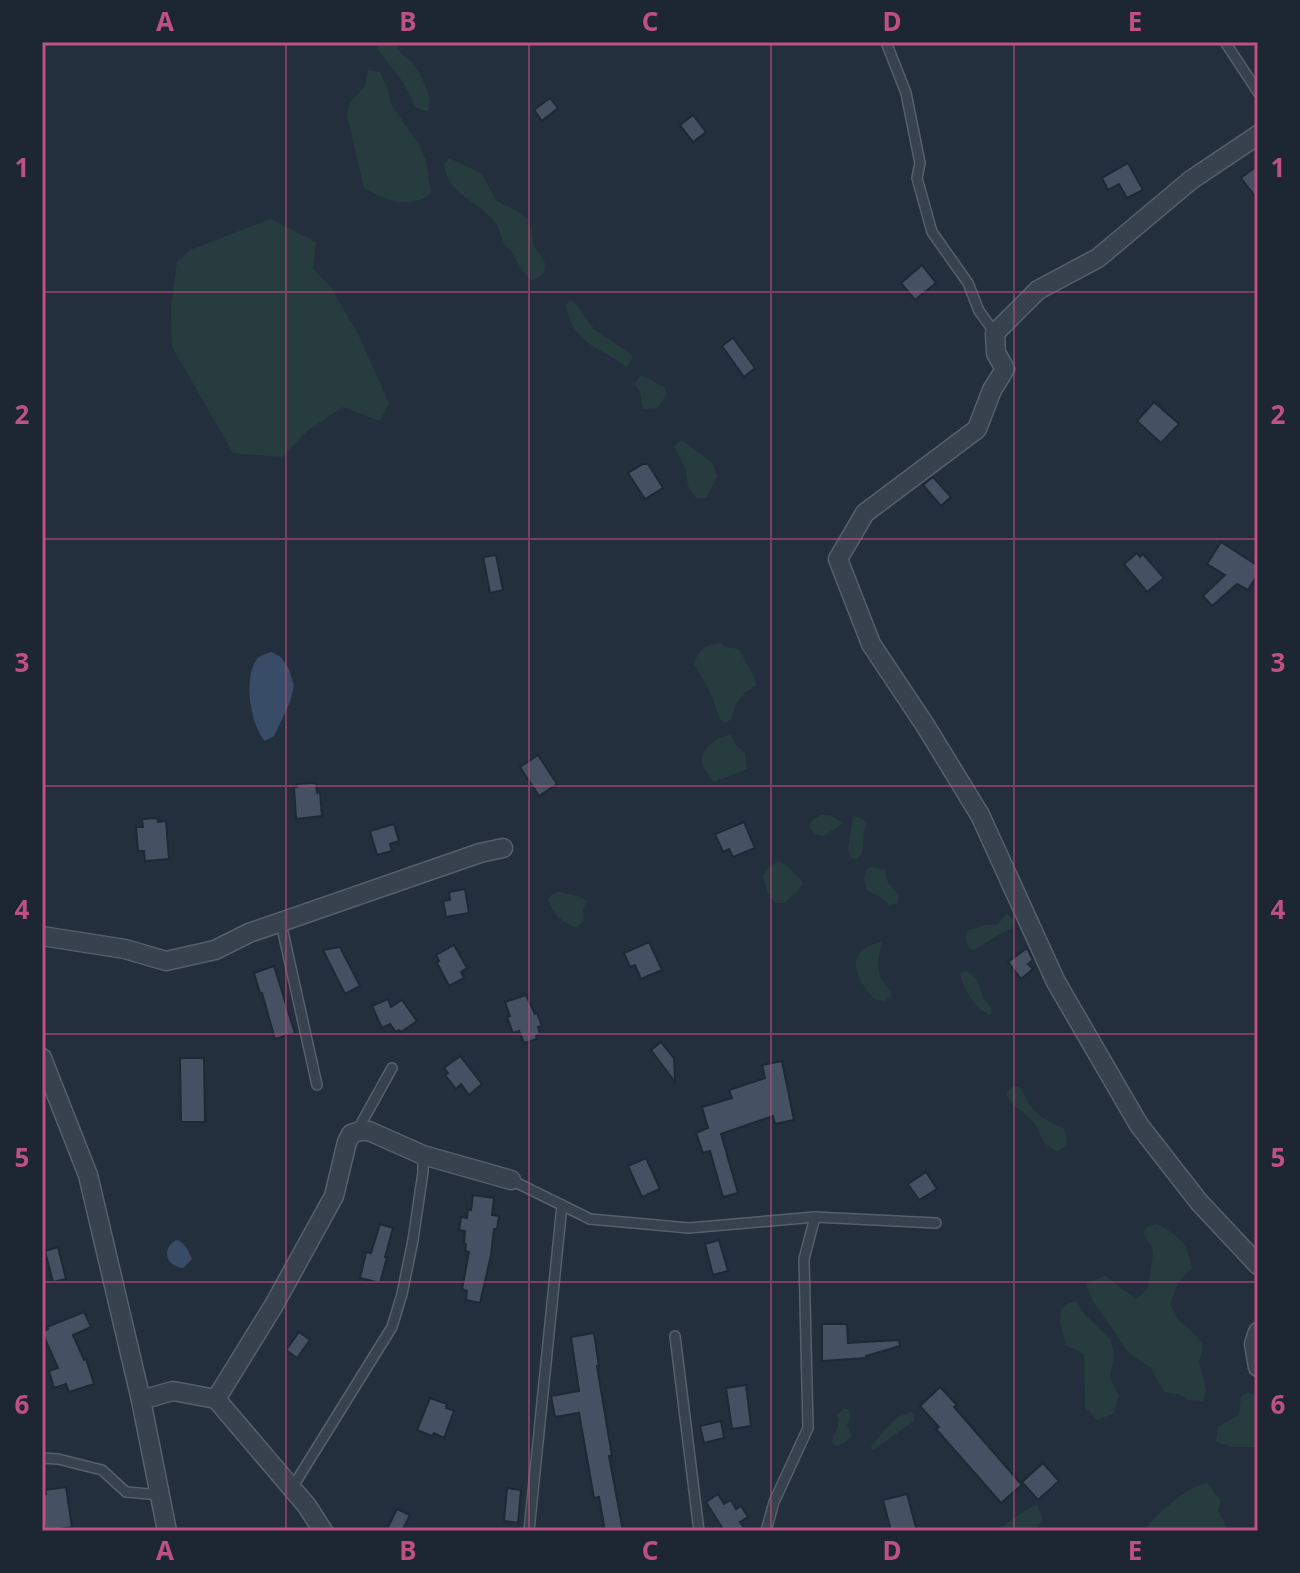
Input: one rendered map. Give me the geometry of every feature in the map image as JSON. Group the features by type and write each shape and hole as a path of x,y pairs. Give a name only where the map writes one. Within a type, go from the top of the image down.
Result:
{"street":[{"path":"1258,135 1191,180 1098,258 1038,290 995,333 996,353 1005,369 992,390 977,429 865,513 838,559 871,644 980,815 1056,982 1139,1125 1199,1202 1258,1265"},
{"path":"42,936 125,949 166,961 215,950 249,933 503,848"},
{"path":"42,1058 88,1175 141,1400 167,1531"},
{"path":"216,1399 274,1305 334,1196 351,1134 369,1131 423,1155 511,1180"},
{"path":"1258,1332 1254,1344 1258,1367"},
{"path":"141,1400 173,1391 216,1399 307,1506 323,1531"}],"lane":[{"path":"886,42 906,93 920,163 917,178 932,232 968,283 979,311 995,333"},
{"path":"1225,42 1258,92"},
{"path":"281,923 317,1085"},
{"path":"360,1131 392,1068"},
{"path":"292,1488 392,1327 413,1240 423,1155"},
{"path":"511,1180 590,1219 689,1228 815,1217 936,1223"},
{"path":"529,1531 562,1205"},
{"path":"766,1531 774,1502 808,1428 804,1259 815,1217"},
{"path":"675,1336 699,1531"},
{"path":"42,1458 102,1470 126,1492 161,1495"}],"green space":[{"path":"376,42 394,42 412,62 430,98 428,112 416,107"},
{"path":"368,70 380,72 392,106 426,160 431,194 422,199 397,202 364,188 347,115 350,102 365,86"},
{"path":"449,158 481,173 497,201 527,219 534,246 545,263 544,273 532,281 525,274 495,223 451,184 444,164"},
{"path":"270,219 316,242 313,268 331,287 359,336 389,403 380,421 343,407 307,431 282,457 233,453 172,347 171,308 177,262 190,250"},
{"path":"570,300 596,330 633,357 627,367 581,337 569,318 566,305"},
{"path":"640,376 664,387 667,394 657,408 643,409 635,384"},
{"path":"682,440 712,463 718,476 706,498 696,498 688,486 686,470 674,446"},
{"path":"721,643 725,647 739,649 756,686 739,700 731,720 723,723 694,663 704,648"},
{"path":"731,735 745,753 747,769 714,782 703,766 703,754 713,742"},
{"path":"821,815 830,815 843,823 824,836 815,834 809,826"},
{"path":"853,816 867,824 863,851 857,860 850,857 848,849"},
{"path":"778,861 803,882 784,903 775,903 767,891 763,876"},
{"path":"867,869 885,870 888,883 899,895 897,903 889,905 867,890 864,879"},
{"path":"559,892 587,901 583,909 584,920 576,928 562,920 550,905 548,900 552,894"},
{"path":"1007,914 1014,920 1012,928 973,950 968,946 968,930 997,925"},
{"path":"882,941 878,962 880,977 892,994 885,1001 874,999 869,993 856,965 861,951"},
{"path":"966,971 977,981 991,1009 989,1015 974,1003 967,992 960,974"},
{"path":"1013,1087 1019,1087 1040,1116 1063,1128 1067,1136 1066,1145 1058,1152 1044,1142 1033,1122 1009,1099 1006,1094"},
{"path":"1156,1224 1181,1241 1190,1259 1192,1268 1179,1281 1170,1304 1178,1319 1203,1346 1199,1362 1206,1390 1203,1401 1164,1392 1151,1368 1130,1354 1117,1336 1092,1300 1086,1284 1105,1276 1136,1299 1148,1288 1153,1254 1143,1233 1147,1227"},
{"path":"1070,1302 1077,1302 1085,1315 1110,1339 1114,1354 1110,1378 1119,1395 1114,1413 1098,1420 1085,1407 1084,1354 1066,1345 1060,1322 1061,1309"},
{"path":"1248,1392 1256,1396 1258,1402 1258,1447 1232,1447 1216,1442 1218,1427 1239,1415 1241,1397"},
{"path":"848,1409 851,1416 847,1425 852,1436 837,1446 832,1442 839,1419 836,1415"},
{"path":"911,1412 914,1421 873,1450 873,1444 898,1417"},
{"path":"1207,1483 1221,1501 1218,1511 1229,1531 1144,1531 1172,1502"},
{"path":"1037,1505 1043,1519 1034,1531 1005,1531 1003,1527 1009,1521"}],"water":[{"path":"271,652 281,657 294,686 274,736 265,741 255,724 249,687 259,657"},
{"path":"176,1240 184,1245 192,1259 183,1268 173,1264 167,1253"}],"building":[{"path":"550,98 558,108 542,121 534,110"},
{"path":"693,115 706,132 693,142 680,125"},
{"path":"1128,163 1143,190 1127,198 1119,184 1108,190 1102,178"},
{"path":"1258,165 1258,200 1241,178"},
{"path":"922,265 936,283 915,300 901,283"},
{"path":"733,338 755,368 744,377 722,346"},
{"path":"1154,402 1179,424 1161,443 1137,421"},
{"path":"648,464 663,488 645,499 628,473"},
{"path":"933,477 951,497 941,506 923,485"},
{"path":"1221,542 1258,566 1258,574 1248,590 1237,584 1212,606 1203,596 1225,575 1207,564"},
{"path":"1137,553 1140,557 1143,554 1164,578 1147,592 1124,564"},
{"path":"496,555 503,590 490,593 483,557"},
{"path":"538,755 557,784 539,796 520,767"},
{"path":"316,783 322,816 296,819 294,787 297,787 296,784"},
{"path":"157,818 158,822 166,821 169,859 145,861 144,851 138,851 136,827 143,827 142,819"},
{"path":"744,822 755,848 733,857 729,849 723,852 715,834"},
{"path":"394,824 399,841 390,844 392,851 377,855 370,831"},
{"path":"465,889 469,913 446,917 443,901 450,900 449,892"},
{"path":"649,942 662,970 641,979 635,965 630,967 624,953"},
{"path":"454,945 467,968 461,972 464,978 449,986 436,955"},
{"path":"340,947 360,986 345,994 323,950"},
{"path":"1027,948 1033,960 1028,964 1033,969 1021,979 1008,962"},
{"path":"274,966 295,1033 275,1039 254,973"},
{"path":"526,995 542,1026 538,1027 540,1034 536,1036 537,1039 524,1043 519,1031 513,1033 505,1002"},
{"path":"388,999 391,1007 402,1000 417,1021 401,1032 396,1032 390,1024 382,1028 372,1006"},
{"path":"661,1042 674,1058 675,1082 651,1050"},
{"path":"460,1056 482,1084 469,1095 461,1084 456,1089 445,1075 448,1073 444,1068"},
{"path":"180,1058 204,1058 205,1122 181,1122"},
{"path":"782,1061 794,1120 775,1124 773,1116 721,1134 738,1193 723,1197 710,1151 703,1153 696,1133 708,1128 702,1107 732,1098 729,1090 765,1078 762,1065"},
{"path":"646,1158 660,1189 642,1197 628,1166"},
{"path":"926,1172 937,1189 919,1200 908,1184"},
{"path":"473,1195 494,1198 492,1215 499,1216 480,1303 466,1300 467,1291 462,1289 469,1252 465,1251 465,1231 459,1230 461,1217 467,1218 468,1210 471,1210"},
{"path":"380,1224 393,1228 380,1283 360,1278 366,1252 371,1253"},
{"path":"719,1240 728,1271 713,1275 705,1244"},
{"path":"58,1247 66,1279 53,1282 45,1251"},
{"path":"84,1312 91,1327 73,1335 86,1359 94,1384 69,1392 66,1384 54,1388 49,1371 58,1368 42,1332"},
{"path":"822,1324 847,1324 848,1343 899,1340 900,1346 866,1358 822,1361"},
{"path":"299,1332 310,1340 297,1358 286,1350"},
{"path":"594,1333 612,1456 609,1456 623,1531 605,1531 599,1497 594,1498 579,1413 555,1417 551,1396 579,1391 571,1337"},
{"path":"746,1385 751,1426 732,1429 726,1388"},
{"path":"940,1387 1022,1485 1001,1503 936,1429 939,1427 920,1406"},
{"path":"430,1398 447,1404 446,1408 454,1411 444,1438 417,1430"},
{"path":"721,1421 724,1438 704,1443 700,1426"},
{"path":"1043,1463 1059,1481 1038,1500 1022,1482"},
{"path":"66,1487 72,1527 45,1531 42,1494 46,1494 45,1490"},
{"path":"507,1488 521,1490 518,1523 504,1521"},
{"path":"718,1494 724,1504 731,1500 736,1509 741,1506 748,1517 740,1522 746,1531 724,1531 706,1502"},
{"path":"907,1494 917,1531 891,1531 883,1500"},
{"path":"397,1509 410,1515 402,1531 386,1531"}]}
